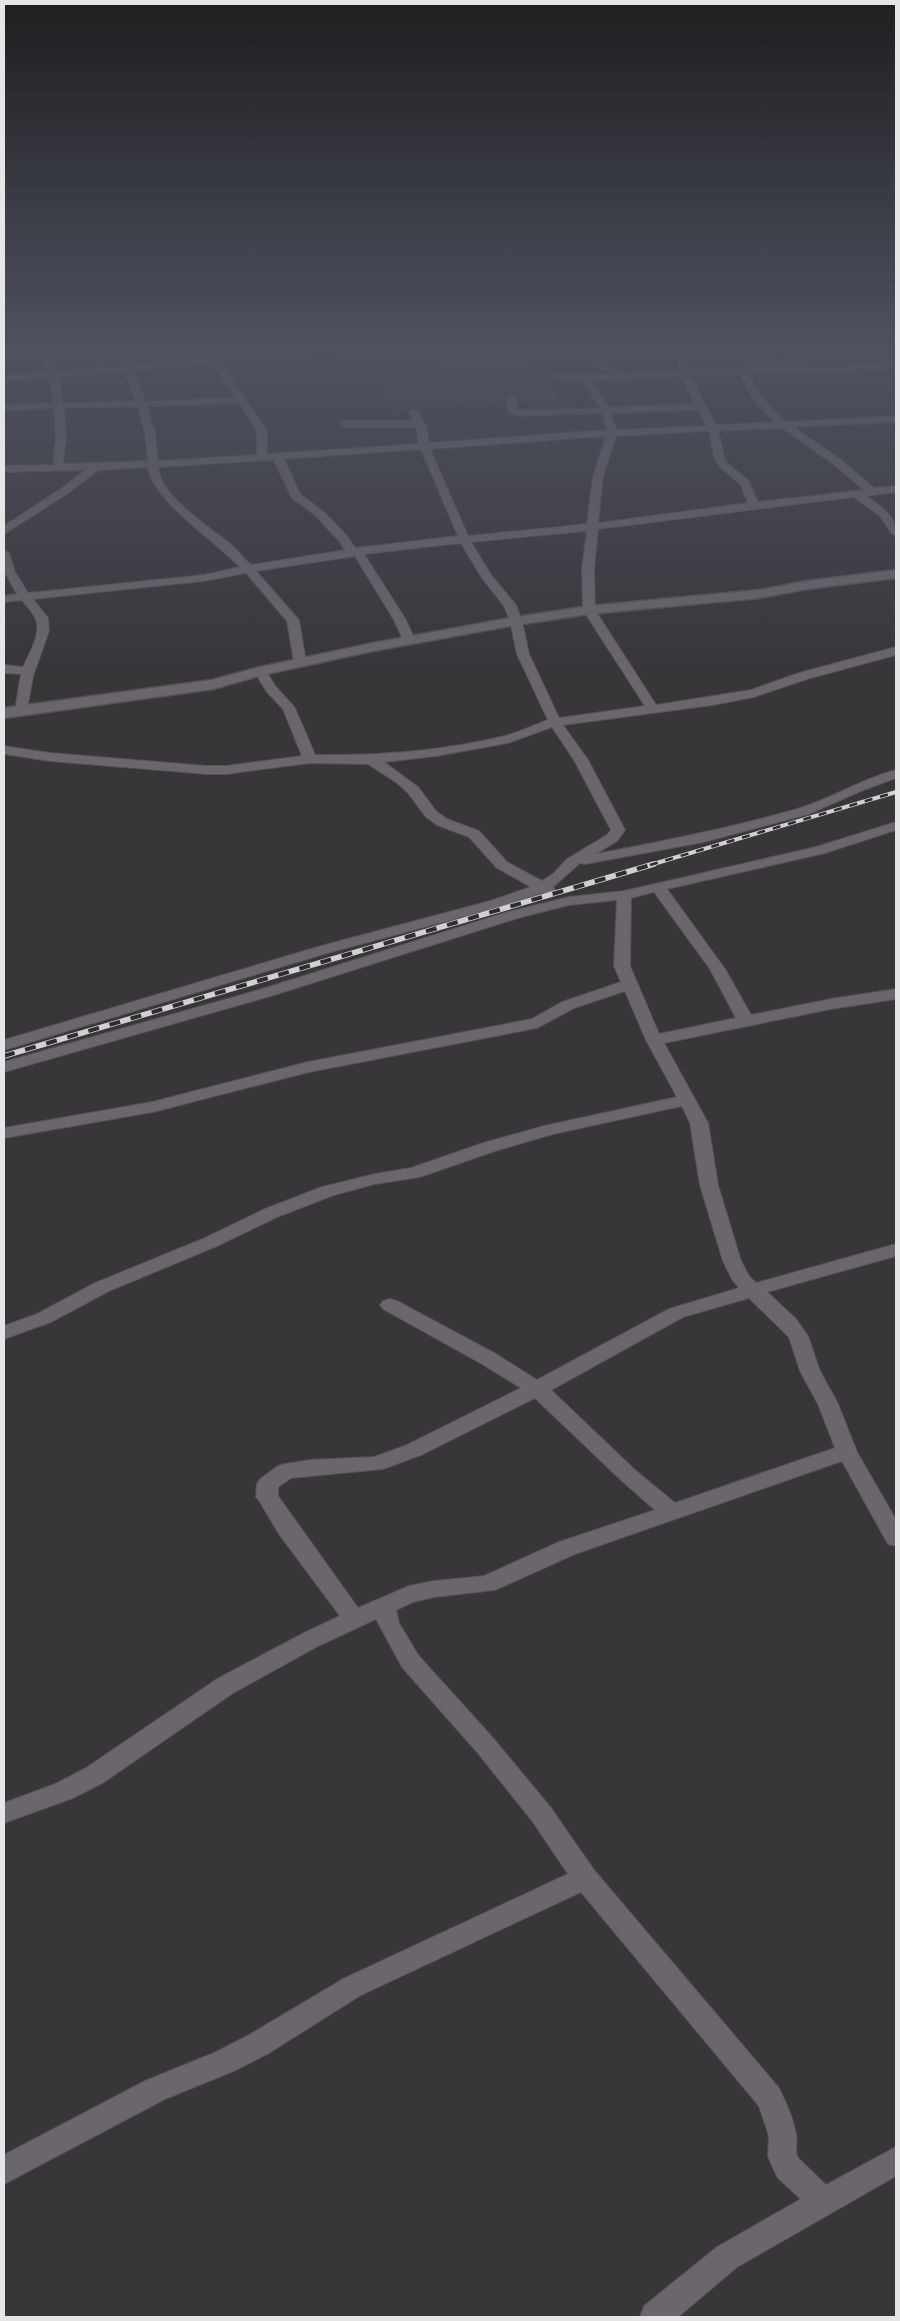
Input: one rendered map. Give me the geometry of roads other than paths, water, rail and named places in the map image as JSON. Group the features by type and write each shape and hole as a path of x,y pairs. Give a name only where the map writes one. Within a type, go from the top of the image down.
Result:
{"street":[{"path":"58,467 60,454"},
{"path":"151,454 158,484 178,506 217,536 292,620 300,662"},
{"path":"4,469 94,467 302,454"},
{"path":"4,1045 326,949 495,904 542,888 558,877 572,862 612,838 618,830 581,760 555,722 522,654 516,621 510,605 486,576 464,539 428,454"},
{"path":"605,454 598,476 588,568 589,610 652,708"},
{"path":"718,454 724,466 744,482 754,506"},
{"path":"825,454 871,491"},
{"path":"277,456 296,496 318,512 355,553 400,620 409,640"},
{"path":"4,531 66,490 94,467"},
{"path":"4,599 204,578 248,569 431,541 594,526 896,489"},
{"path":"857,494 884,514 896,532"},
{"path":"4,553 6,569 14,583 42,618 43,623 39,644 28,670 21,710"},
{"path":"4,713 213,684 300,662 516,621 589,610 759,594 822,583 896,574"},
{"path":"4,750 50,757 207,770 234,769 310,759 371,760 436,752 508,739 555,722 713,701 754,693 803,676 896,651"},
{"path":"4,669 28,670"},
{"path":"260,671 271,689 289,708 310,759"},
{"path":"371,760 402,780 413,790 431,814 442,822 474,834 502,864 542,888 569,901"},
{"path":"572,862 704,838 804,811 856,788 896,774"},
{"path":"4,1067 197,1014 513,914 569,901 624,895 820,850 893,831"},
{"path":"657,886 688,926 727,984 746,1022"},
{"path":"624,895 622,966 654,1040 699,1123 709,1184 732,1261 741,1279 789,1324 798,1336 810,1371 828,1404 847,1452 896,1538"},
{"path":"4,1133 153,1107 308,1066 537,1023 568,1005 629,984"},
{"path":"654,1040 831,1004 896,994"},
{"path":"4,1333 44,1318 111,1283 211,1242 271,1214 328,1192 375,1179 414,1173 488,1147 550,1130 688,1100"},
{"path":"355,1620 287,1528 267,1497 267,1484 285,1471 310,1467 376,1464 414,1450 537,1389 676,1313 818,1270 896,1250"},
{"path":"390,1305 489,1359 537,1389 628,1475 671,1511"},
{"path":"4,1813 64,1791 95,1775 225,1686 310,1640 409,1594 434,1589 488,1584 567,1548 847,1452"},
{"path":"384,1607 388,1624 410,1661 485,1746 542,1815 585,1878 769,2097 778,2116 783,2136 782,2156 788,2168 824,2202"},
{"path":"4,2170 155,2090 226,2061 259,2044 352,1987 407,1963 585,1878"},
{"path":"656,2317 727,2257 896,2161"}],"railway":[{"path":"650,865 896,792"},
{"path":"4,1056 654,864"}]}
